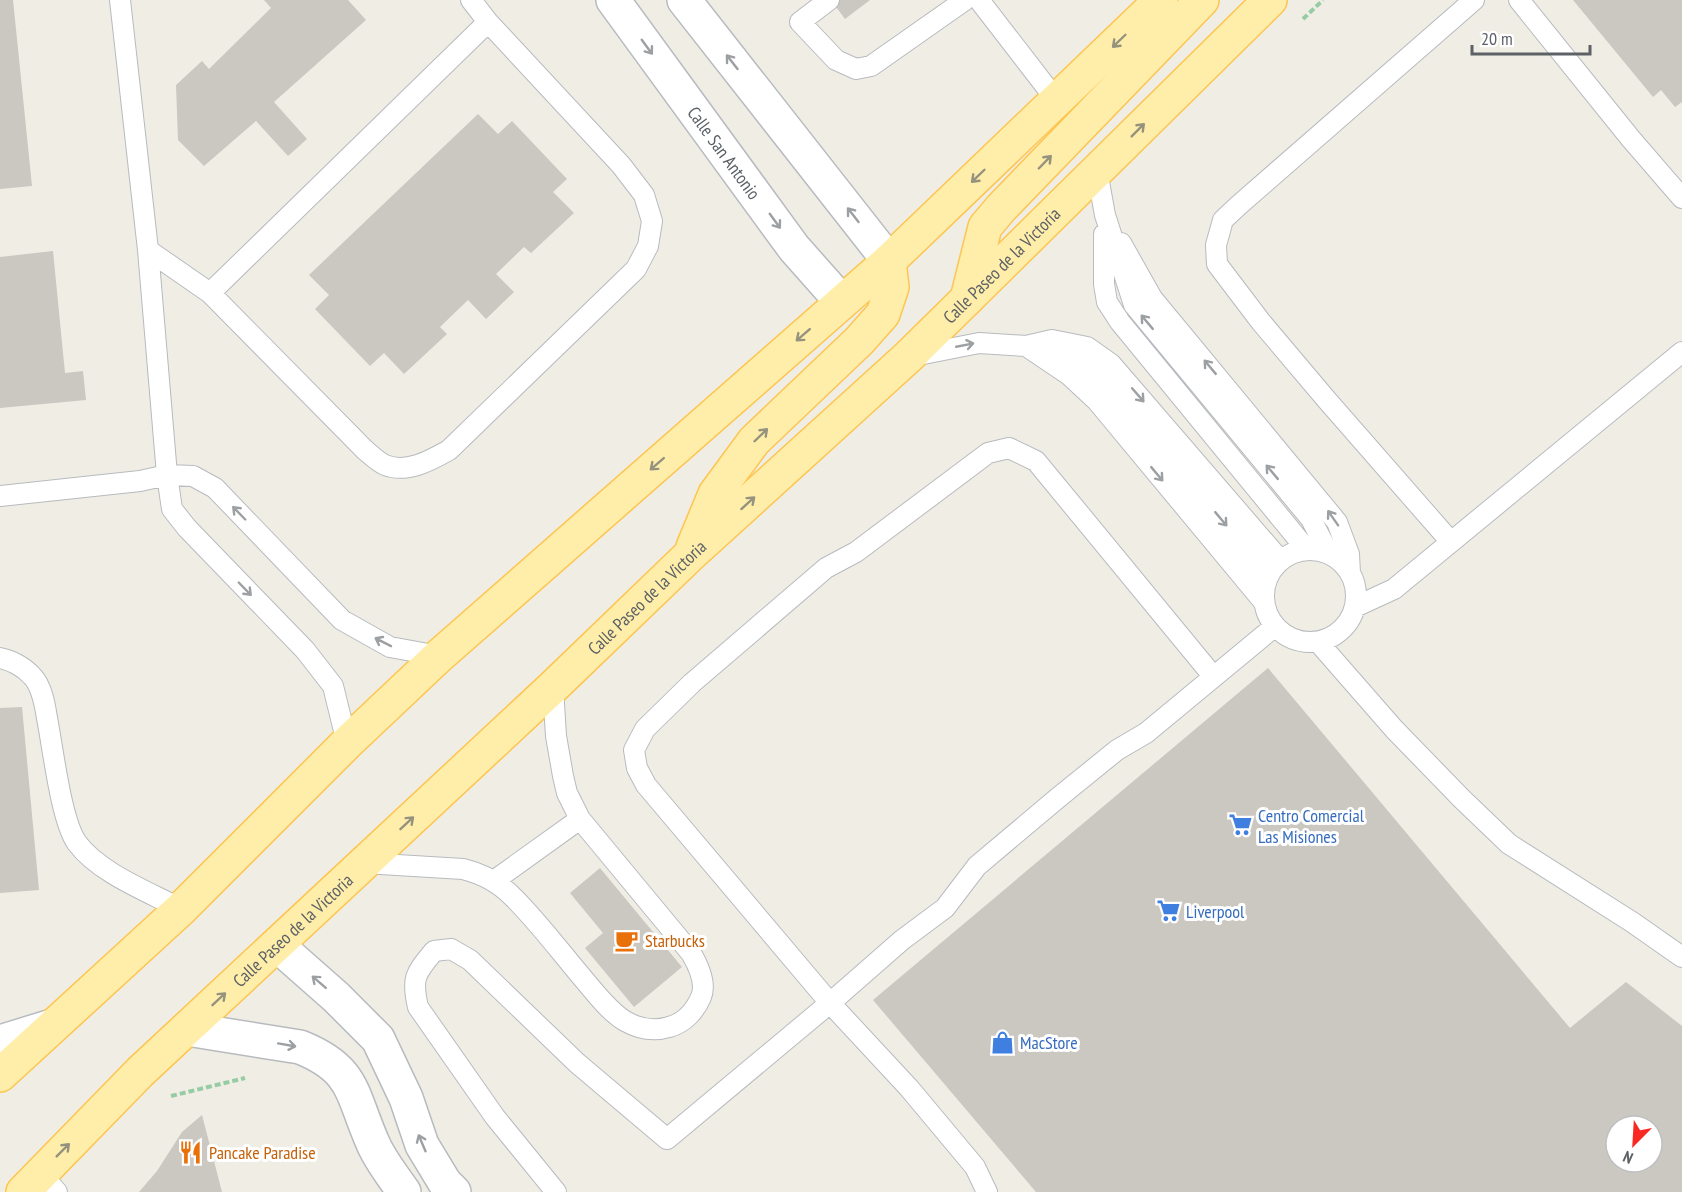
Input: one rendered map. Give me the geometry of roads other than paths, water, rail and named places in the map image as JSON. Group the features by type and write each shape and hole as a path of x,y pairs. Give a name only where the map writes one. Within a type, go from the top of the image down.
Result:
{"main road":[{"path":"0,1075 181,909 347,743 439,656 889,261 1161,0"},
{"path":"967,299 985,227 1202,0"},
{"name":"Calle Paseo de la Victoria","path":"40,1186 140,1072 553,687 688,556 908,357 1270,0"},
{"path":"688,556 715,494 754,441 859,341 883,314 892,287 889,261"}],"street":[{"name":"Calle San Antonio","path":"613,0 794,248 841,301"},
{"path":"684,0 889,261"},
{"path":"277,945 336,997 378,1040 406,1098 422,1145 445,1183 454,1192"},
{"path":"0,1042 52,1026"},
{"path":"187,1029 300,1047 318,1054 333,1064 345,1077 372,1143 404,1192"}],"lane":[{"path":"120,0 148,250 167,475 172,509 187,528 305,650 333,686 347,743"},
{"path":"148,250 210,293 365,450 385,465 406,467 425,464 449,450 636,269 648,246 652,221 644,195 621,165 488,22 471,0"},
{"path":"829,0 800,21 836,60 856,69 871,66 964,0"},
{"path":"979,0 1056,101"},
{"path":"1451,542 1261,322 1217,264 1216,245 1223,220 1474,0"},
{"path":"1519,0 1630,139 1682,198"},
{"path":"210,293 488,22"},
{"path":"1097,171 1105,215 1134,305 1311,519 1329,554"},
{"path":"1105,215 1104,284 1107,302 1120,322 1307,550"},
{"path":"1026,346 1069,375 1097,401 1263,601 1274,627 1294,640 1318,642 1335,636 1348,623 1355,607 1356,593 1350,573 1349,554 1337,522 1152,298 1105,215"},
{"path":"908,357 979,343 1026,346 1052,340 1087,347 1111,364 1280,560"},
{"path":"1052,340 1085,363 1113,389 1268,576"},
{"path":"1355,607 1394,589 1682,352"},
{"path":"987,1192 975,1167 909,1088 830,1003 646,785 637,768 634,750 645,729 692,683 826,568 856,552 988,453 1009,448 1036,461 1213,676"},
{"path":"0,496 140,481 167,475 193,476 215,488 342,620 390,646 439,656"},
{"path":"1263,601 1268,576 1280,560 1293,553 1307,550 1329,554 1342,563 1350,573"},
{"path":"556,1192 495,1117 418,1007 413,987 418,970 434,951 451,949 470,960 576,1063 667,1138 902,940 945,908 977,866 1067,790 1118,750 1146,733 1274,627"},
{"path":"1318,642 1394,729 1509,844 1632,922 1682,957"},
{"path":"0,658 9,660 33,676 44,698 65,813 76,842 91,859 116,875 181,909"},
{"path":"364,863 463,869 495,880 514,898 593,990 623,1020 651,1030 678,1024 694,1009 703,992 698,967 691,954 580,819 567,793 563,776 556,736 553,687"},
{"path":"495,880 580,819"}],"place":[{"name":"Centro Comercial Las Misiones","path":"1240,825"},
{"name":"Liverpool","path":"1168,911"},
{"name":"Starbucks","path":"627,940"},
{"name":"MacStore","path":"1002,1042"},
{"name":"Pancake Paradise","path":"191,1152"}]}
